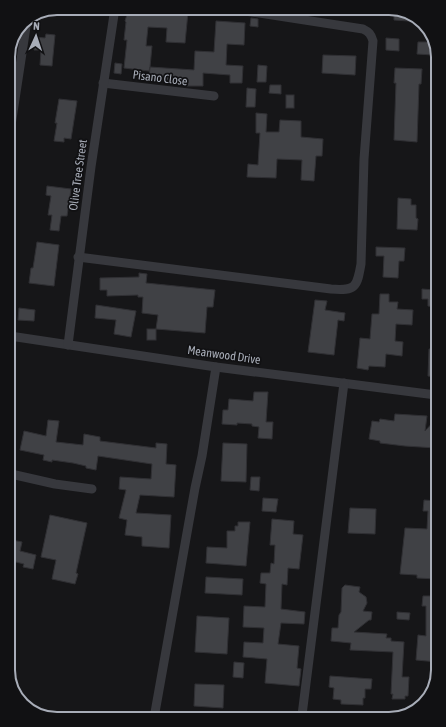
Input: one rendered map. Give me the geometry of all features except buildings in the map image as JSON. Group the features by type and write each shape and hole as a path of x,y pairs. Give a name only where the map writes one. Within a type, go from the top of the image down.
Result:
{"street":[{"name":"Olive Tree Street","path":"68,345 78,257 102,83 114,15"},
{"path":"78,257 331,289 348,290 355,286 361,264 364,159 372,35 369,31 363,29 272,15"},
{"path":"15,99 26,29"},
{"name":"Pisano Close","path":"102,83 214,96"},
{"name":"Meanwood Drive","path":"15,337 216,367 431,394"},
{"path":"155,712 202,456 216,367"},
{"path":"302,712 344,383"},
{"path":"15,475 55,484 92,489"}]}
